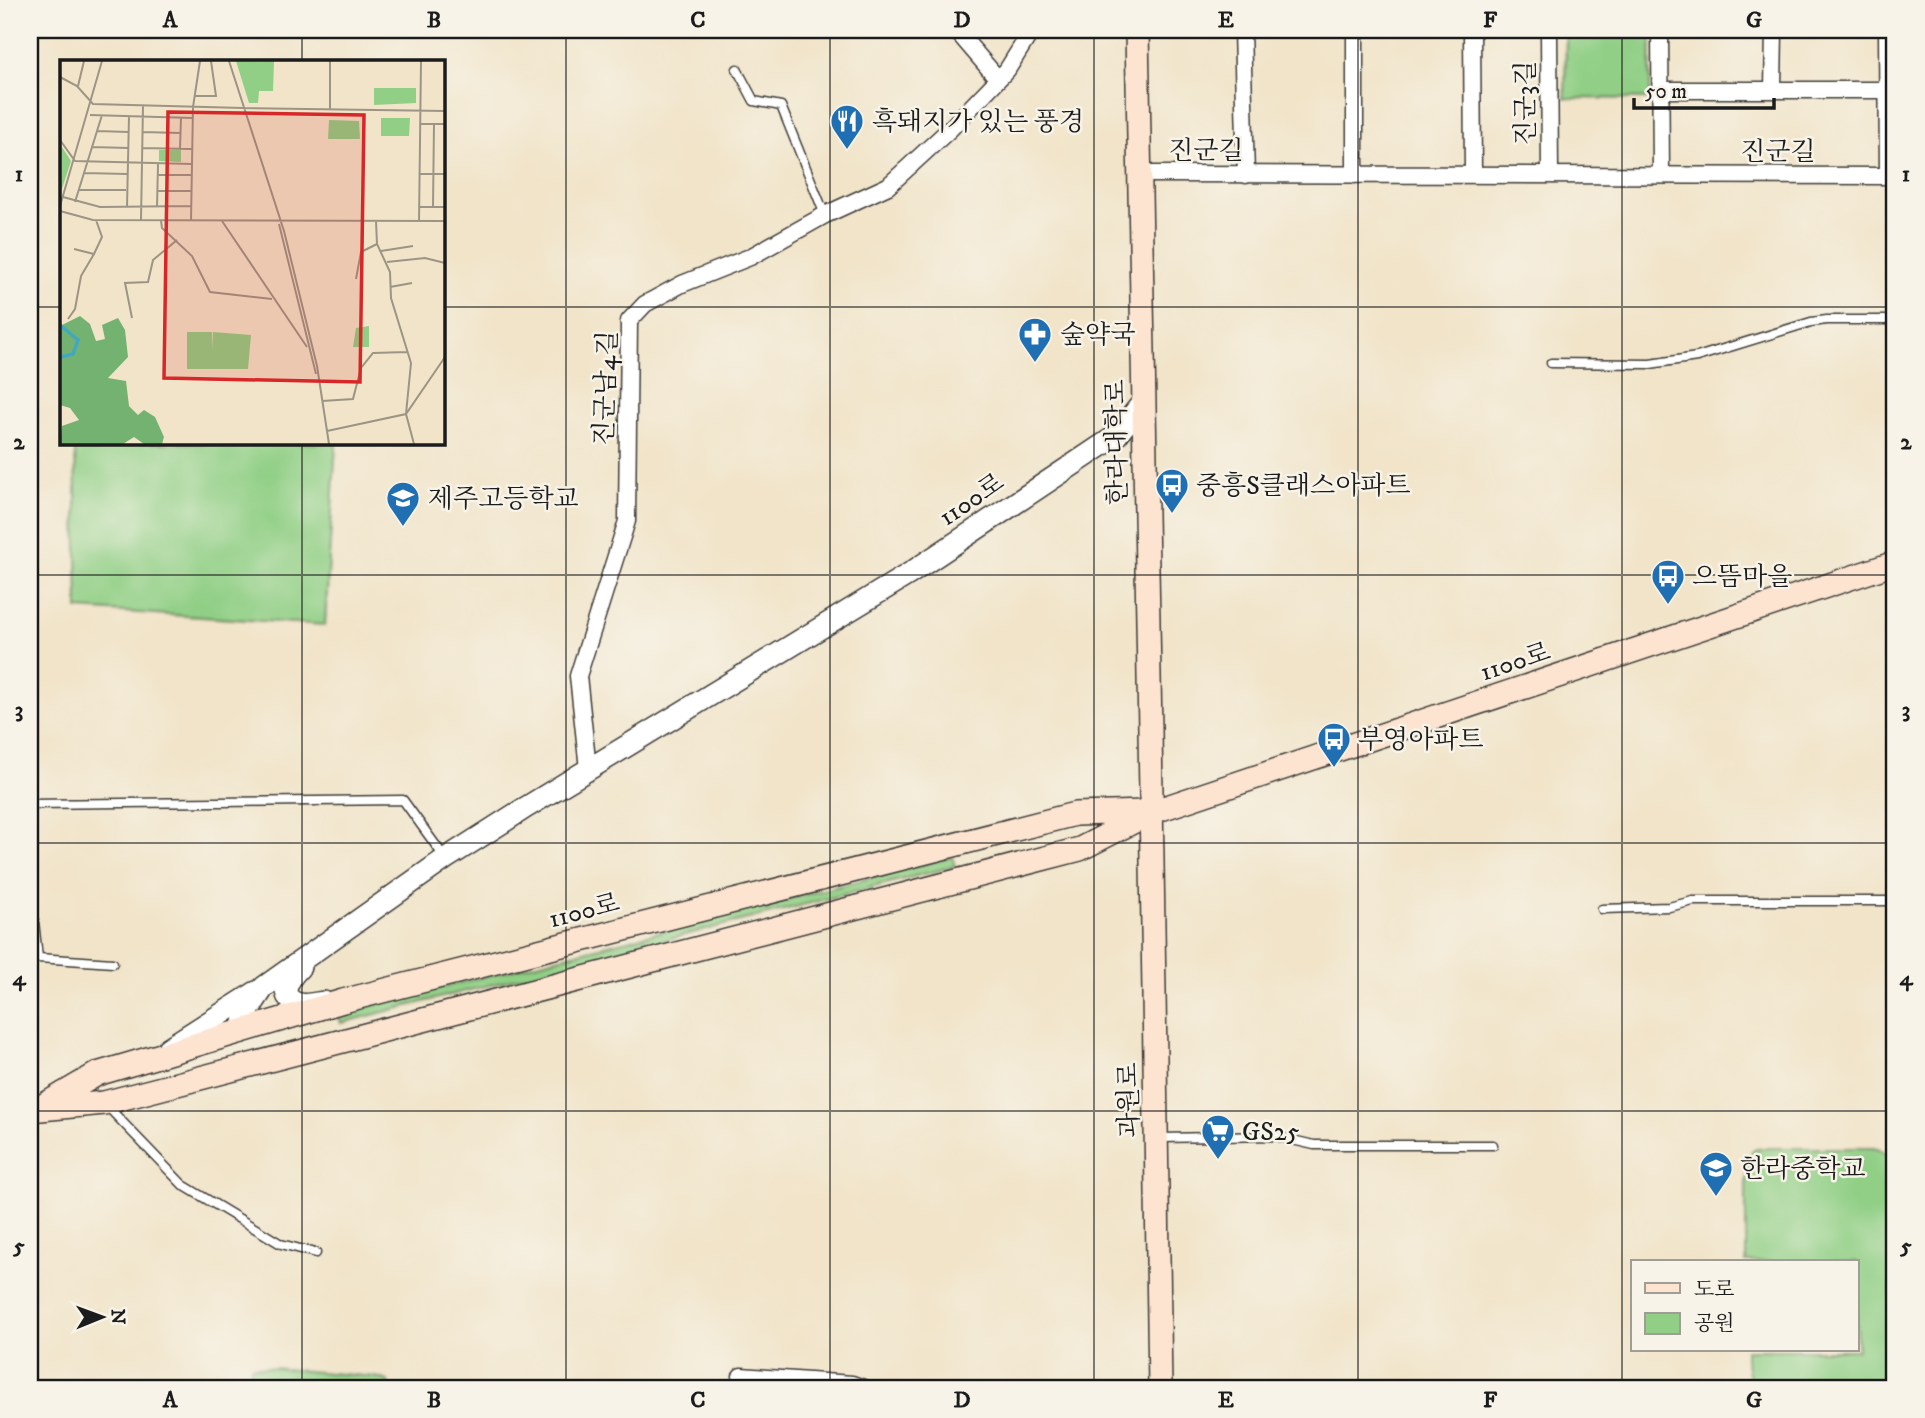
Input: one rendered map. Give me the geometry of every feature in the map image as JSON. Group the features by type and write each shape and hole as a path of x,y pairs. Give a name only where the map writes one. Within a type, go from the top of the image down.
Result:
{"main road":[{"name":"한라대학로","path":"1138,30 1143,402 1153,812"},
{"name":"1100로","path":"35,1108 104,1103 1080,849 1153,812 1895,563"},
{"name":"1100로","path":"35,1108 97,1074 343,1001 1075,814 1153,812"},
{"name":"과원로","path":"1153,812 1160,1388"},
{"path":"241,1032 250,1063"}],"street":[{"path":"957,30 998,79"},
{"name":"진군남4길","path":"588,769 578,676 626,521 629,321 645,304 682,284 750,257 825,215 888,186 1007,70 1032,30"},
{"path":"1241,30 1246,175"},
{"path":"1355,30 1355,175"},
{"path":"1472,30 1473,175"},
{"name":"진군3길","path":"1549,30 1550,175"},
{"path":"1660,30 1661,176"},
{"path":"1773,90 1774,30"},
{"path":"1887,30 1891,176"},
{"path":"1660,90 1887,90"},
{"name":"진군길","path":"1140,174 1891,176"},
{"name":"1100로","path":"324,944 445,859 909,574 1116,436 1143,402"},
{"path":"324,944 290,977 287,993 294,1003 343,1001"},
{"path":"152,1058 200,1030 324,944"},
{"path":"241,1032 248,1011 264,986"},
{"path":"741,1376 852,1384 863,1388"}],"lane":[{"path":"737,69 754,101 781,106 825,215"},
{"path":"1551,363 1650,364 1697,357 1811,322 1895,320"},
{"path":"30,804 404,800 445,859"},
{"path":"30,884 38,958 113,963"},
{"path":"1602,909 1669,907 1693,901 1895,901"},
{"path":"104,1103 183,1185 281,1244 316,1253"},
{"path":"1157,1138 1275,1136 1314,1145 1493,1144"}],"green space":[{"path":"1566,30 1651,30 1650,99 1565,98"},
{"path":"75,444 336,444 325,625 78,609"},
{"path":"952,857 955,866 341,1023 338,1014"},
{"path":"1873,1148 1882,1151 1890,1161 1891,1370 1874,1388 1766,1388 1750,1378 1746,1352 1858,1352 1858,1260 1746,1260 1746,1161 1754,1150"},
{"path":"251,1366 375,1377 388,1381 389,1388 251,1388"}],"place":[{"name":"흑돼지가 있는 풍경","path":"847,151"},
{"name":"숲약국","path":"1035,364"},
{"name":"중흥S클래스아파트","path":"1172,515"},
{"name":"제주고등학교","path":"403,528"},
{"name":"으뜸마을","path":"1668,606"},
{"name":"부영아파트","path":"1334,769"},
{"name":"GS25","path":"1218,1161"},
{"name":"한라중학교","path":"1716,1198"}]}
